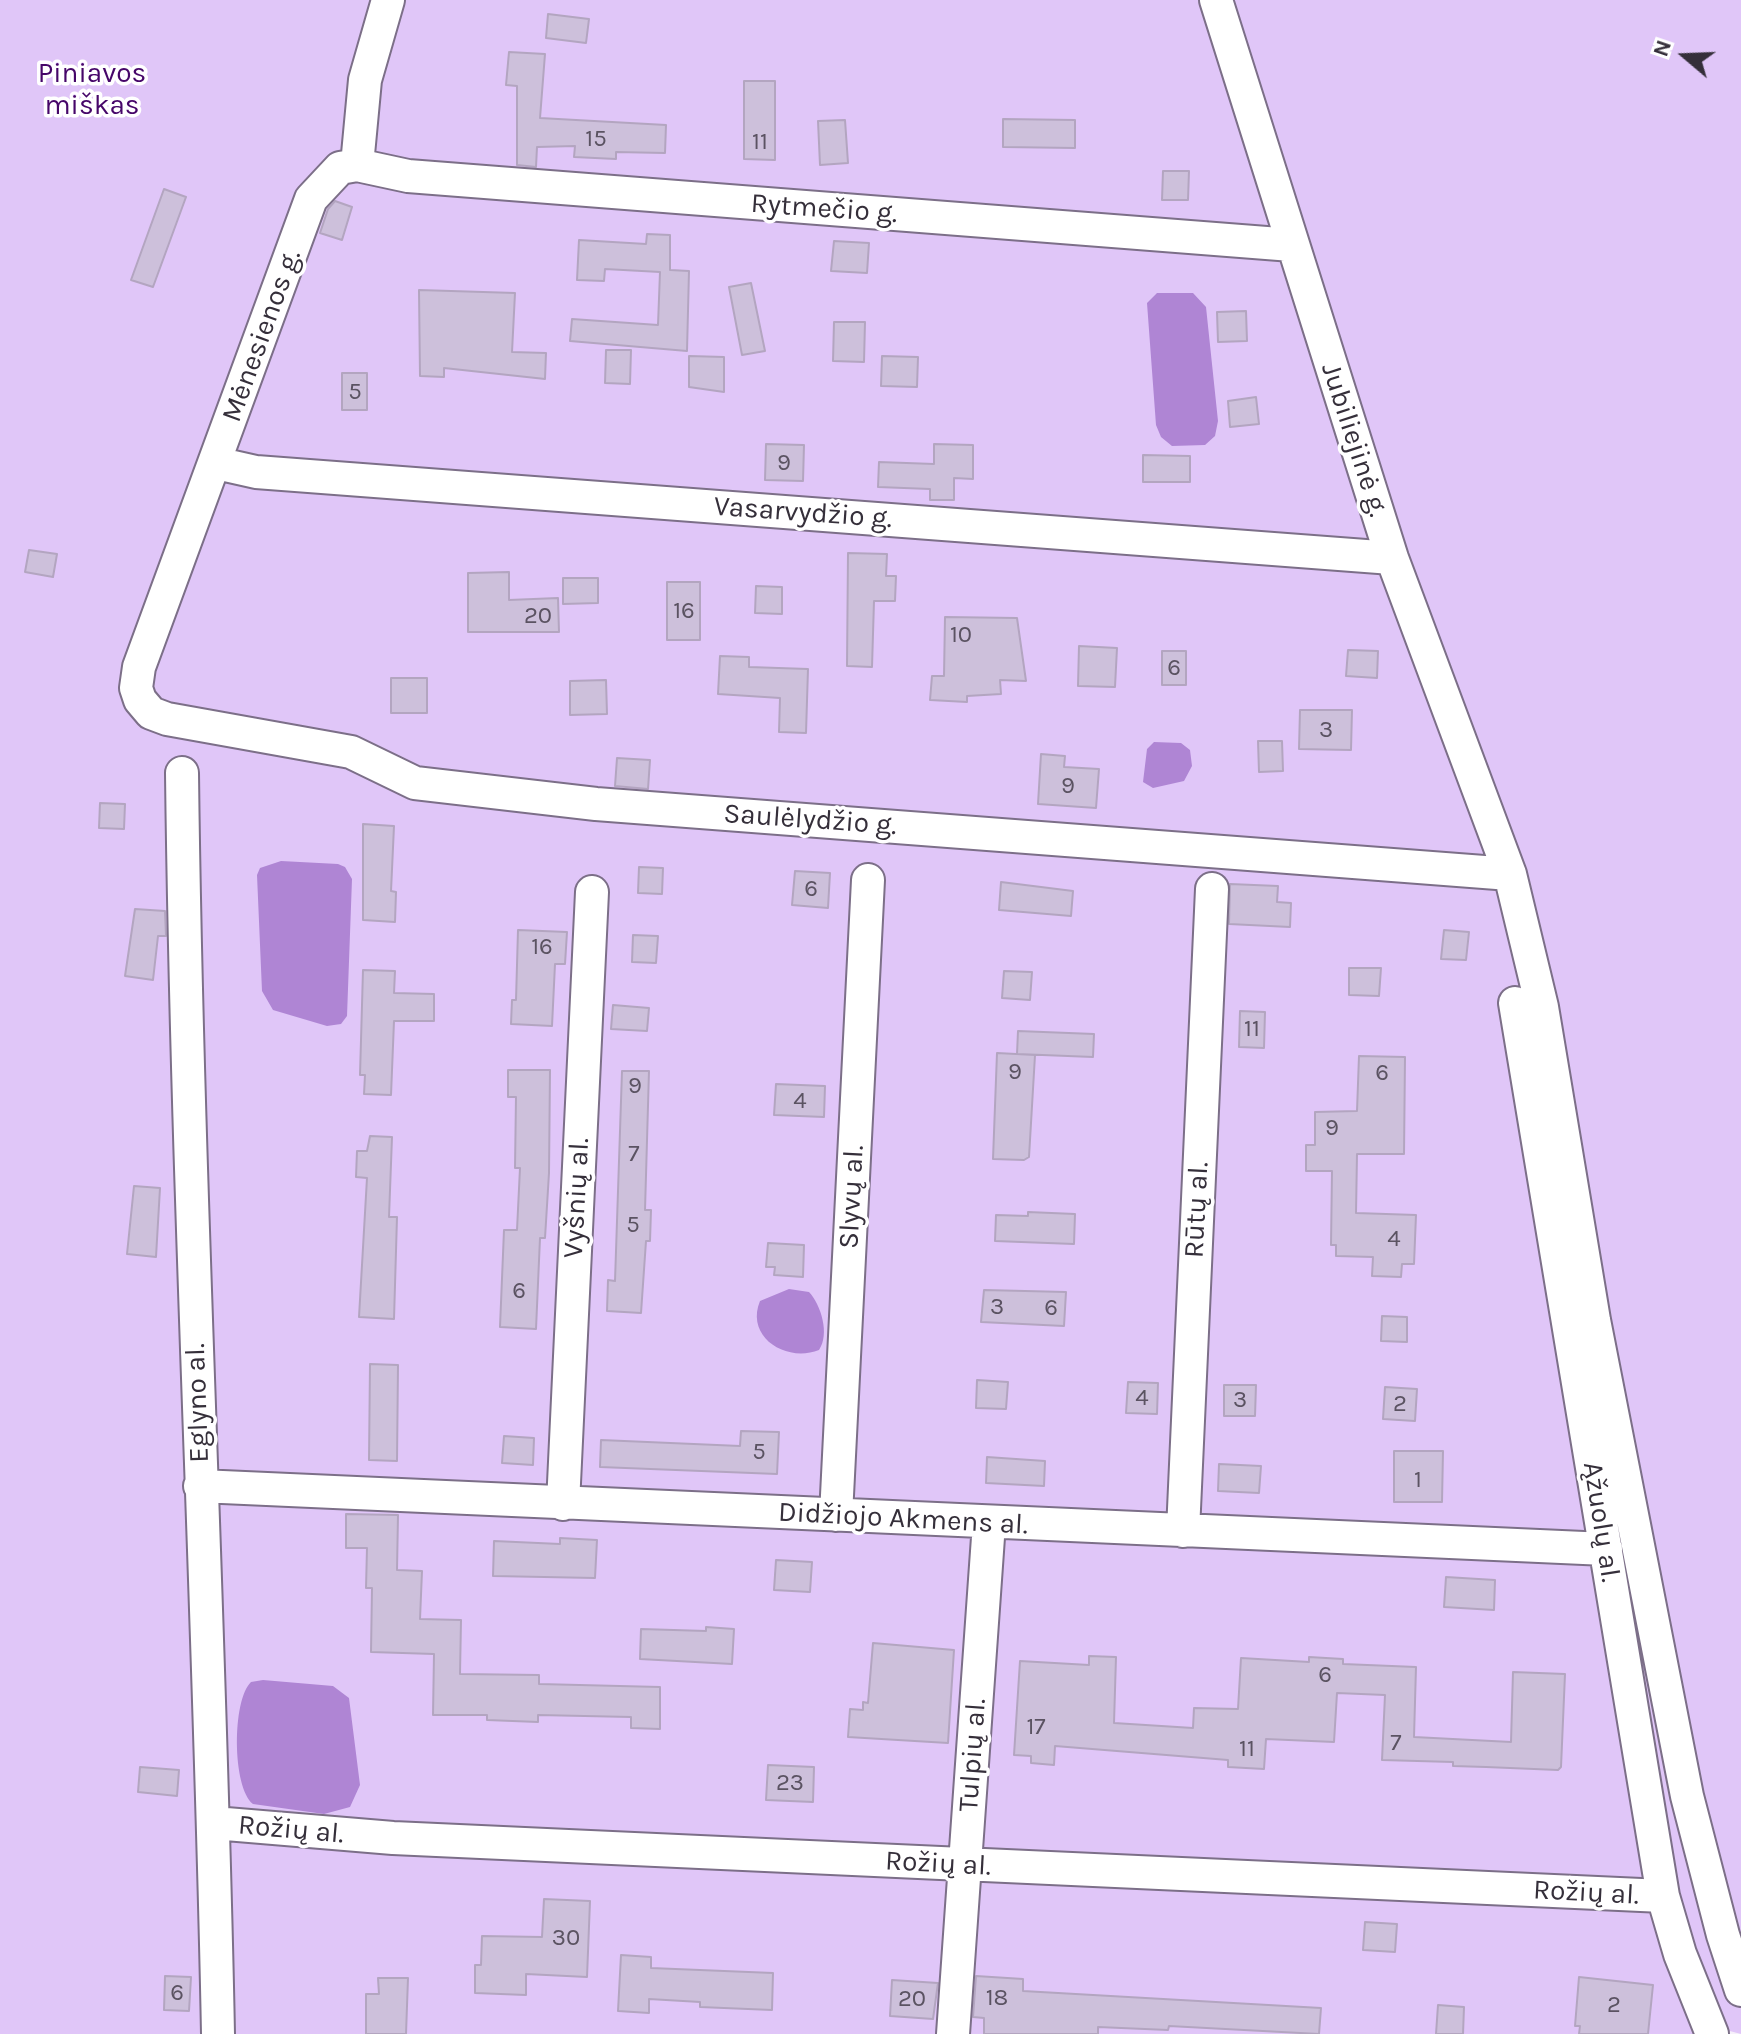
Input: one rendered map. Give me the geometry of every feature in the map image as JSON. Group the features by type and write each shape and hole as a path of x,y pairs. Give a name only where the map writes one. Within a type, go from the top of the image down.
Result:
{"street":[{"path":"357,165 365,80 388,0"},
{"name":"Jubiliejinė g.","path":"1216,0 1392,558 1510,874 1542,1007 1594,1320 1687,1796 1723,1935 1741,1990"},
{"name":"Rytmečio g.","path":"357,165 408,176 1292,245"},
{"name":"Mėnesienos g.","path":"136,688 139,667 311,199 340,168 357,165"},
{"name":"Vasarvydžio g.","path":"216,463 256,472 1392,558"},
{"name":"Saulėlydžio g.","path":"136,688 140,700 151,713 167,719 351,752 415,783 446,789 596,804 1510,874"},
{"name":"Eglyno al.","path":"182,773 185,1033 214,1823 218,2034"},
{"name":"Slyvų al.","path":"836,1515 868,880"},
{"name":"Rūtų al.","path":"1183,1531 1212,889"},
{"name":"Vyšnių al.","path":"563,1504 592,892"},
{"name":"Ąžuolų al.","path":"1515,1003 1663,1896 1680,1954 1712,2034"},
{"name":"Didžiojo Akmens al.","path":"200,1486 1606,1549"},
{"name":"Tulpių al.","path":"953,2034 989,1523"},
{"name":"Rožių al.","path":"214,1823 393,1838 1663,1896"}],"green space":[{"name":"Piniavos miškas","path":"0,0 1741,0 1741,2034 1726,2030 1727,2034 0,2034"}],"shaded area":[{"path":"1157,293 1193,293 1206,307 1218,421 1215,436 1205,445 1172,446 1161,437 1156,425 1147,303"},
{"path":"1154,742 1181,743 1190,750 1192,766 1184,781 1153,788 1143,782 1147,749"},
{"path":"281,861 338,864 345,867 352,879 347,1016 341,1024 327,1026 273,1010 262,991 257,875 260,868"},
{"path":"789,1289 809,1292 817,1304 824,1328 819,1350 794,1353 782,1350 763,1336 758,1326 760,1301"},
{"path":"263,1680 333,1686 349,1698 360,1785 350,1807 324,1814 253,1804 246,1795 238,1763 240,1706 251,1682"}],"building":[{"path":"548,14 589,19 586,43 546,38"},
{"path":"509,52 545,54 540,118 666,125 665,153 616,152 616,159 574,157 575,146 537,147 536,167 517,165 517,86 506,85"},
{"path":"744,81 775,81 775,160 744,159"},
{"path":"1003,119 1075,120 1075,148 1003,147"},
{"path":"845,120 848,163 820,165 818,121"},
{"path":"1163,171 1189,171 1188,200 1162,200"},
{"path":"164,189 186,197 153,287 131,280"},
{"path":"335,201 352,207 342,240 320,233 328,209"},
{"path":"647,234 670,235 670,270 689,271 687,351 570,341 572,319 658,325 660,272 605,269 604,281 577,280 579,240 646,244"},
{"path":"834,241 869,243 867,273 831,271"},
{"path":"751,283 765,351 742,355 729,287"},
{"path":"419,290 515,293 512,352 546,353 545,379 444,368 444,377 420,376"},
{"path":"1246,311 1247,341 1218,342 1217,312"},
{"path":"834,322 865,322 864,362 833,361"},
{"path":"606,350 631,350 630,384 605,383"},
{"path":"689,356 724,357 724,392 689,387"},
{"path":"882,356 918,357 917,387 881,386"},
{"path":"342,373 367,373 367,410 342,410"},
{"path":"1256,397 1259,424 1230,427 1228,401"},
{"path":"766,444 804,445 803,481 765,480"},
{"path":"934,444 973,445 973,479 954,478 954,500 930,500 930,489 878,487 879,462 934,464"},
{"path":"1143,455 1190,456 1190,482 1143,482"},
{"path":"29,550 57,554 53,577 25,572"},
{"path":"848,553 887,554 886,576 896,576 895,601 874,601 872,667 847,666"},
{"path":"509,572 509,600 558,598 559,632 468,632 468,573"},
{"path":"563,578 598,578 598,603 563,604"},
{"path":"667,582 700,582 700,640 667,640"},
{"path":"756,586 782,587 782,614 755,613"},
{"path":"945,617 1017,618 1026,681 1000,680 1001,694 967,696 967,702 930,700 932,676 944,676"},
{"path":"1079,646 1117,648 1115,687 1078,686"},
{"path":"1348,650 1378,651 1377,678 1346,676"},
{"path":"1162,651 1186,651 1186,685 1162,685"},
{"path":"720,656 749,657 749,667 808,669 806,733 779,732 780,698 718,694"},
{"path":"391,678 427,678 427,713 391,713"},
{"path":"606,680 607,714 570,715 570,681"},
{"path":"1300,710 1352,710 1351,750 1299,749"},
{"path":"1258,741 1282,741 1283,771 1259,772"},
{"path":"1041,754 1065,756 1064,767 1099,769 1096,808 1038,804"},
{"path":"617,758 650,760 648,789 615,786"},
{"path":"100,803 125,804 124,829 99,828"},
{"path":"363,824 394,826 391,891 396,892 395,922 363,920"},
{"path":"639,867 663,868 662,894 638,893"},
{"path":"795,871 830,873 828,908 792,905"},
{"path":"1001,882 1073,891 1071,916 999,910"},
{"path":"1230,884 1278,886 1277,902 1291,903 1290,927 1229,924"},
{"path":"135,909 165,911 166,936 158,936 153,980 125,976"},
{"path":"518,930 567,932 565,964 555,964 552,1026 511,1024 512,1000 516,1000"},
{"path":"1444,930 1469,932 1466,960 1441,959"},
{"path":"633,935 658,936 656,963 632,962"},
{"path":"1349,968 1381,968 1379,996 1349,995"},
{"path":"363,970 395,971 394,993 434,994 434,1021 394,1021 391,1095 364,1094 365,1075 360,1075"},
{"path":"1004,971 1032,972 1030,1000 1002,998"},
{"path":"613,1005 649,1008 647,1031 611,1029"},
{"path":"1240,1011 1265,1012 1264,1048 1239,1047"},
{"path":"1018,1031 1094,1034 1093,1057 1017,1054"},
{"path":"997,1053 1035,1055 1029,1157 1024,1160 993,1159"},
{"path":"1359,1056 1405,1057 1404,1154 1357,1154 1356,1213 1416,1215 1414,1264 1402,1264 1401,1277 1372,1276 1373,1257 1336,1256 1336,1245 1331,1245 1332,1171 1306,1171 1306,1145 1315,1145 1315,1112 1357,1111"},
{"path":"508,1070 550,1070 549,1173 545,1238 540,1238 536,1329 500,1327 504,1230 517,1230 520,1168 515,1168 516,1097 508,1097"},
{"path":"622,1071 649,1071 645,1210 651,1210 650,1241 646,1241 641,1313 607,1311 608,1280 615,1281"},
{"path":"776,1084 825,1086 824,1117 774,1115"},
{"path":"370,1136 392,1137 389,1217 397,1217 394,1319 359,1317 367,1178 356,1177 357,1151 367,1151"},
{"path":"134,1186 160,1188 156,1257 127,1254"},
{"path":"1028,1212 1075,1214 1074,1244 995,1241 996,1215 1028,1216"},
{"path":"768,1243 804,1245 803,1277 774,1275 775,1267 766,1267"},
{"path":"984,1290 1066,1292 1064,1326 981,1322"},
{"path":"1382,1316 1407,1317 1407,1342 1381,1341"},
{"path":"370,1364 398,1365 397,1461 369,1460"},
{"path":"977,1380 1008,1382 1006,1409 976,1408"},
{"path":"1128,1382 1158,1383 1157,1414 1126,1413"},
{"path":"1224,1385 1256,1385 1255,1416 1224,1416"},
{"path":"1385,1387 1417,1389 1415,1421 1383,1419"},
{"path":"741,1431 779,1432 777,1474 600,1467 601,1440 740,1446"},
{"path":"504,1436 534,1438 533,1465 502,1463"},
{"path":"1394,1451 1443,1451 1442,1502 1394,1502"},
{"path":"987,1457 1045,1461 1044,1486 986,1483"},
{"path":"1219,1464 1261,1466 1259,1493 1218,1491"},
{"path":"346,1514 398,1515 397,1570 422,1571 420,1619 461,1620 460,1674 539,1675 539,1684 660,1687 660,1729 631,1728 631,1717 538,1715 538,1722 487,1720 487,1715 433,1715 434,1654 371,1652 372,1588 366,1588 367,1548 346,1548"},
{"path":"560,1538 597,1540 595,1578 493,1576 494,1541 560,1544"},
{"path":"776,1560 812,1562 810,1592 774,1590"},
{"path":"1446,1577 1495,1580 1494,1610 1444,1607"},
{"path":"706,1627 734,1629 732,1664 640,1659 641,1629 706,1631"},
{"path":"873,1643 954,1650 948,1743 848,1737 850,1709 863,1710 863,1702 868,1703"},
{"path":"1089,1656 1116,1657 1114,1723 1193,1728 1194,1708 1238,1709 1241,1658 1309,1662 1309,1657 1343,1659 1343,1664 1416,1667 1414,1737 1511,1742 1513,1672 1565,1674 1561,1767 1558,1770 1453,1766 1453,1762 1382,1760 1385,1695 1337,1693 1334,1742 1266,1739 1264,1769 1228,1767 1228,1760 1055,1746 1054,1765 1031,1763 1031,1756 1014,1755 1020,1661 1089,1665"},
{"path":"768,1765 814,1767 813,1802 766,1800"},
{"path":"140,1767 179,1770 177,1796 138,1792"},
{"path":"544,1899 590,1901 587,1977 526,1974 526,1995 475,1993 475,1965 481,1965 482,1936 542,1937"},
{"path":"1365,1922 1397,1924 1395,1952 1363,1950"},
{"path":"621,1955 651,1957 651,1968 773,1973 772,2010 700,2007 700,2002 649,1999 649,2013 618,2011"},
{"path":"165,1976 191,1977 189,2011 164,2010"},
{"path":"976,1976 1023,1979 1023,1991 1321,2008 1319,2034 1169,2026 1168,2030 1098,2027 1098,2034 984,2034 984,2018 973,2017"},
{"path":"1579,1977 1653,1985 1648,2034 1579,2034 1580,2026 1575,2026"},
{"path":"378,1978 408,1978 406,2034 366,2034 366,1994 379,1994"},
{"path":"892,1980 938,1983 933,2019 890,2016"},
{"path":"1438,2005 1464,2007 1463,2034 1436,2034"}]}
